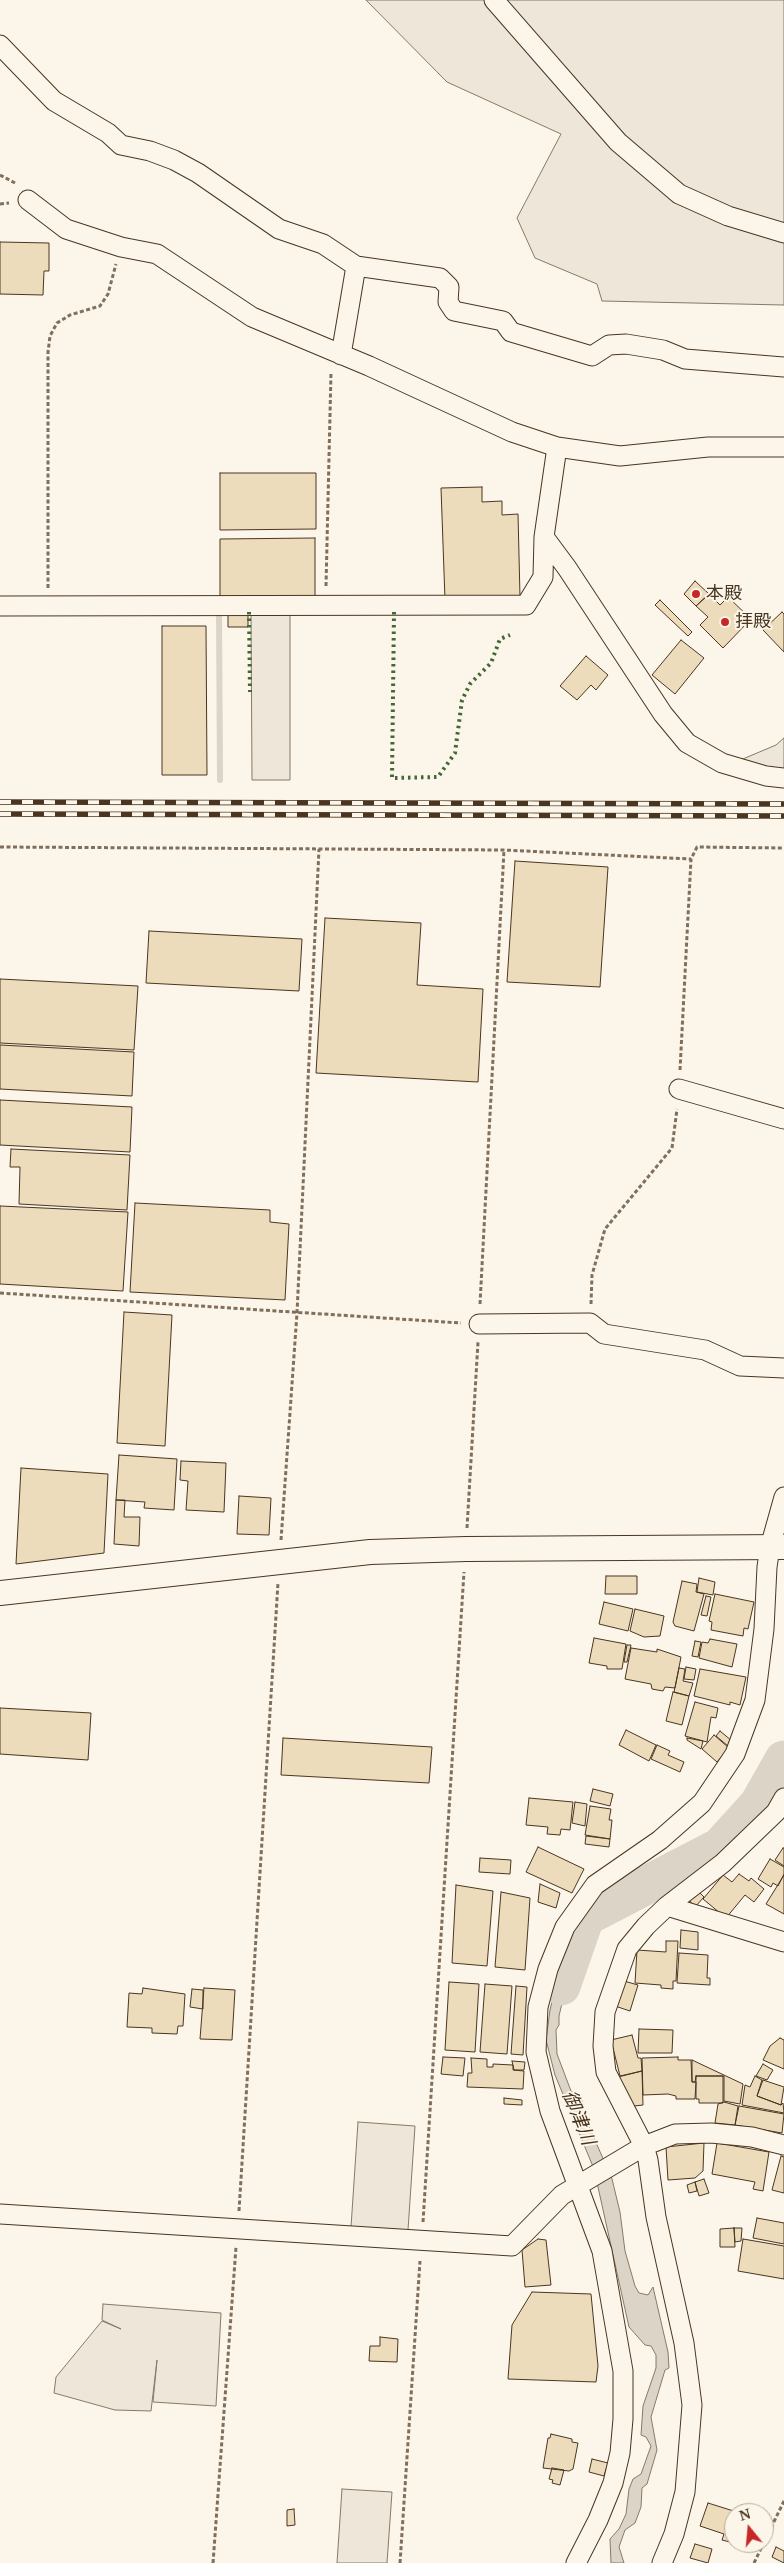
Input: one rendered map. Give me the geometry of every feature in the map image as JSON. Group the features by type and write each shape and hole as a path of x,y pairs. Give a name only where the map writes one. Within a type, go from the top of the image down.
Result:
{"street":[{"path":"494,0 618,142 679,194 728,216 784,233"},
{"path":"0,45 54,101 108,133 121,145 150,151 174,160 198,173 279,229 323,244 356,266 440,278 449,287 448,302 454,311 503,321 511,332 592,356 609,345 626,344 663,350 685,359 784,367"},
{"path":"28,200 66,230 120,247 157,254 252,317 386,373 512,432 557,446 620,456 708,447 784,447"},
{"path":"336,353 356,266"},
{"path":"0,606 526,605 543,577 544,537 557,446"},
{"path":"544,537 567,568 663,714 687,743 722,763 766,776 784,778"},
{"path":"679,1089 784,1119"},
{"path":"479,1324 590,1323 604,1334 705,1350 740,1366 784,1368"},
{"path":"576,2563 614,2483 620,2453 623,2371 602,2251 582,2183 550,2111 536,2052 538,2007 548,1969 565,1927 595,1885 660,1840 702,1803 735,1754 755,1700 784,1497"},
{"path":"0,1593 370,1552 466,1548 776,1547"},
{"path":"662,2563 674,2534 685,2492 692,2405 684,2343 656,2217 648,2160 638,2149 606,2072 603,2046 605,2012 627,1949 646,1926 667,1906 723,1863 776,1812 784,1798"},
{"path":"667,1906 784,1942"},
{"path":"0,2214 512,2246 562,2196 638,2149 675,2134 711,2133 752,2137 784,2145"}],"path":[{"path":"48,606 48,352 50,336 57,323 70,315 89,311 100,306 108,294 120,247"},
{"path":"326,605 336,353"},
{"path":"0,847 504,850 691,859"},
{"path":"590,1323 592,1275 605,1229 672,1148 679,1089 691,859 697,847 784,848"},
{"path":"213,2563 238,2228 297,1313 319,849"},
{"path":"400,2563 466,1548 504,850"},
{"path":"0,1293 479,1324"},
{"path":"754,2563 784,2501"}],"shaded area":[{"path":"366,0 784,0 784,305 602,301 597,284 535,258 517,218 561,134 447,82"},
{"path":"290,611 290,780 252,780 251,612"},
{"path":"784,738 784,771 738,761 776,745"},
{"path":"358,2122 415,2126 408,2230 351,2227"},
{"path":"103,2304 221,2313 216,2406 153,2402 157,2360 151,2411 115,2410 54,2393 56,2377 102,2321 121,2329 102,2320"},
{"path":"342,2489 392,2492 387,2563 337,2563"}],"water":[{"path":"582,1919 559,2016 559,2025 556,2030 557,2054 571,2091 582,2100 587,2122 612,2179 620,2212 625,2251 635,2286 639,2293 648,2295 653,2287 668,2352 669,2368 665,2370 651,2417 657,2450 647,2484 642,2488 641,2507 635,2523 625,2530 619,2547 624,2563 611,2563 610,2539 619,2529 626,2514 629,2489 633,2479 641,2474 651,2446 646,2437 641,2435 643,2406 656,2368 656,2355 651,2346 645,2345 629,2327 594,2169 555,2075 546,2040 550,2010 562,1960"}],"building":[{"path":"0,242 49,243 49,271 44,271 43,295 0,294"},
{"path":"220,473 316,473 316,529 220,530"},
{"path":"482,487 482,502 502,501 502,515 518,514 520,597 445,600 441,488"},
{"path":"315,538 315,598 220,599 220,539"},
{"name":"本殿","path":"695,581 709,594 696,606 684,594"},
{"name":"拝殿","path":"709,594 720,605 728,597 751,619 723,648 700,625 708,617 696,606"},
{"path":"660,600 692,632 688,636 655,605"},
{"path":"782,612 784,614 784,652 763,630"},
{"path":"228,613 248,613 248,627 228,627"},
{"path":"162,626 206,626 207,775 162,775"},
{"path":"681,640 704,658 675,694 652,675"},
{"path":"586,656 608,675 596,690 591,685 577,700 560,686"},
{"path":"515,861 608,867 600,987 507,982"},
{"path":"325,918 421,923 417,985 483,989 478,1082 316,1073"},
{"path":"149,931 302,939 299,991 146,983"},
{"path":"0,979 138,986 134,1050 0,1043"},
{"path":"0,1045 134,1052 132,1096 0,1089"},
{"path":"0,1100 132,1107 130,1152 0,1145"},
{"path":"11,1149 130,1155 127,1210 19,1204 20,1167 10,1167"},
{"path":"135,1203 270,1210 270,1222 289,1224 285,1300 130,1292"},
{"path":"0,1206 128,1212 123,1291 0,1284"},
{"path":"124,1312 172,1315 165,1446 117,1443"},
{"path":"119,1455 177,1459 174,1510 144,1508 145,1502 116,1500"},
{"path":"181,1461 226,1463 224,1512 186,1510 188,1481 180,1480"},
{"path":"21,1468 108,1474 104,1553 16,1564"},
{"path":"239,1496 271,1498 269,1535 237,1534"},
{"path":"116,1500 125,1500 124,1517 140,1517 139,1546 114,1544"},
{"path":"606,1576 637,1576 637,1594 605,1594"},
{"path":"699,1578 715,1582 713,1595 697,1592"},
{"path":"682,1581 697,1584 696,1592 704,1594 694,1631 675,1626 673,1622"},
{"path":"715,1594 754,1602 748,1629 744,1628 743,1636 711,1630 712,1622 709,1621"},
{"path":"706,1596 711,1597 707,1616 701,1615"},
{"path":"604,1602 633,1609 628,1631 599,1624"},
{"path":"635,1609 664,1616 660,1636 644,1637 630,1631"},
{"path":"594,1638 626,1644 622,1669 607,1669 607,1666 589,1663"},
{"path":"710,1639 737,1644 732,1667 699,1658 702,1642 708,1643"},
{"path":"695,1641 701,1642 698,1657 692,1656"},
{"path":"627,1645 631,1645 627,1662 624,1662"},
{"path":"631,1648 657,1652 657,1649 681,1657 675,1688 665,1687 663,1691 652,1689 651,1684 625,1679"},
{"path":"686,1667 696,1669 694,1680 684,1679"},
{"path":"679,1668 685,1669 683,1681 693,1683 689,1696 674,1692"},
{"path":"700,1669 746,1677 740,1705 730,1702 730,1705 694,1696"},
{"path":"673,1692 689,1696 682,1725 666,1721"},
{"path":"695,1702 718,1708 716,1718 711,1717 707,1742 685,1736"},
{"path":"0,1708 91,1713 88,1760 0,1754"},
{"path":"626,1730 656,1745 649,1761 619,1745"},
{"path":"720,1731 732,1741 728,1746 716,1736"},
{"path":"714,1735 729,1748 717,1762 702,1749"},
{"path":"283,1738 432,1747 429,1783 281,1775"},
{"path":"687,1738 703,1741 701,1749 687,1740"},
{"path":"657,1745 670,1751 668,1755 684,1762 680,1772 651,1759"},
{"path":"593,1789 613,1794 610,1806 590,1801"},
{"path":"529,1798 573,1802 570,1830 561,1829 560,1835 547,1834 548,1827 526,1825"},
{"path":"575,1802 587,1804 585,1826 572,1823"},
{"path":"590,1806 611,1809 609,1820 612,1820 610,1839 585,1835"},
{"path":"586,1836 610,1839 609,1847 585,1844"},
{"path":"538,1847 584,1869 572,1893 526,1872"},
{"path":"784,1848 784,1866 775,1860"},
{"path":"480,1858 511,1860 510,1874 479,1872"},
{"path":"770,1859 784,1867 784,1874 778,1886 773,1883 771,1887 758,1879"},
{"path":"739,1874 749,1881 751,1878 764,1889 754,1902 745,1895 726,1918 703,1899 723,1875 732,1882"},
{"path":"784,1875 784,1914 766,1904"},
{"path":"540,1884 560,1893 556,1908 538,1902"},
{"path":"456,1885 493,1891 487,1966 452,1963"},
{"path":"698,1891 704,1897 695,1907 689,1900"},
{"path":"501,1892 530,1898 525,1970 495,1967"},
{"path":"681,1930 698,1932 698,1950 680,1948"},
{"path":"666,1941 678,1941 676,1981 673,1981 673,1989 661,1988 661,1985 635,1983 637,1950 666,1952"},
{"path":"679,1953 708,1955 707,1978 710,1978 710,1985 677,1983"},
{"path":"624,1981 638,1985 630,2011 615,2006"},
{"path":"449,1982 479,1984 475,2052 445,2050"},
{"path":"485,1984 512,1986 507,2054 480,2052"},
{"path":"516,1986 527,1987 523,2055 511,2054"},
{"path":"143,1988 185,1994 183,2026 178,2026 177,2034 152,2033 152,2028 127,2027 129,1993 142,1994"},
{"path":"204,1988 235,1990 232,2040 200,2039"},
{"path":"192,1989 203,1990 203,2009 190,2007"},
{"path":"639,2029 673,2030 672,2053 638,2053"},
{"path":"632,2035 638,2058 641,2058 642,2071 620,2076 611,2040"},
{"path":"780,2038 784,2040 784,2069 763,2060 770,2046"},
{"path":"443,2057 465,2058 463,2076 441,2074"},
{"path":"678,2057 678,2060 691,2060 692,2082 696,2082 695,2099 676,2099 676,2096 668,2094 643,2095 642,2058"},
{"path":"471,2058 487,2059 487,2067 493,2067 493,2064 513,2065 513,2070 524,2071 523,2089 467,2087 468,2073 472,2073"},
{"path":"692,2060 743,2084 740,2104 724,2101 724,2076 696,2076 695,2082 692,2082"},
{"path":"512,2061 525,2062 524,2070 514,2070"},
{"path":"763,2064 773,2070 767,2080 756,2076"},
{"path":"642,2071 643,2105 634,2106 618,2077"},
{"path":"696,2076 723,2076 723,2103 699,2103 699,2099 696,2099"},
{"path":"755,2076 762,2080 757,2096 781,2105 783,2103 784,2113 742,2105 745,2085 750,2087"},
{"path":"763,2080 784,2087 781,2105 757,2096"},
{"path":"504,2098 522,2100 522,2105 504,2104"},
{"path":"724,2102 738,2106 735,2125 715,2123 718,2104"},
{"path":"739,2106 784,2114 782,2133 735,2125"},
{"path":"704,2143 703,2171 695,2178 668,2180 666,2147"},
{"path":"717,2143 769,2152 763,2191 753,2189 755,2182 712,2174"},
{"path":"781,2156 784,2157 784,2193 772,2190"},
{"path":"704,2179 709,2193 699,2196 695,2182"},
{"path":"695,2182 697,2191 689,2193 687,2185"},
{"path":"757,2218 784,2223 784,2244 753,2238"},
{"path":"734,2228 742,2228 741,2241 735,2242"},
{"path":"734,2228 735,2247 720,2247 720,2229"},
{"path":"538,2239 546,2240 551,2285 525,2287 522,2250"},
{"path":"743,2239 784,2246 784,2279 738,2271"},
{"path":"532,2292 591,2294 598,2366 596,2382 508,2379 512,2325"},
{"path":"380,2337 398,2339 397,2362 369,2361 370,2346 380,2346"},
{"path":"551,2434 572,2439 572,2442 578,2443 573,2469 569,2471 543,2468 548,2438 550,2438"},
{"path":"592,2459 608,2463 604,2476 589,2472"},
{"path":"552,2468 564,2470 560,2485 552,2483 553,2480 549,2479"},
{"path":"708,2503 724,2508 724,2534 700,2526"},
{"path":"294,2509 295,2525 287,2526 287,2510"},
{"path":"695,2544 712,2549 708,2563 690,2558"},
{"path":"776,2547 784,2551 784,2563 772,2557"}],"waterway":[{"path":"219,612 220,780"},
{"name":"御津川","path":"561,1986 585,1917 720,1847 759,1804 784,1760"}],"railway":[{"path":"0,802 784,804"},
{"path":"0,814 784,816"}],"hedge":[{"path":"249,612 250,692"},
{"path":"394,612 392,778 438,777 455,753 462,700 470,684 491,663 500,639 510,635"}],"place":[{"name":"本殿","path":"696,594"},
{"name":"拝殿","path":"725,622"}]}
